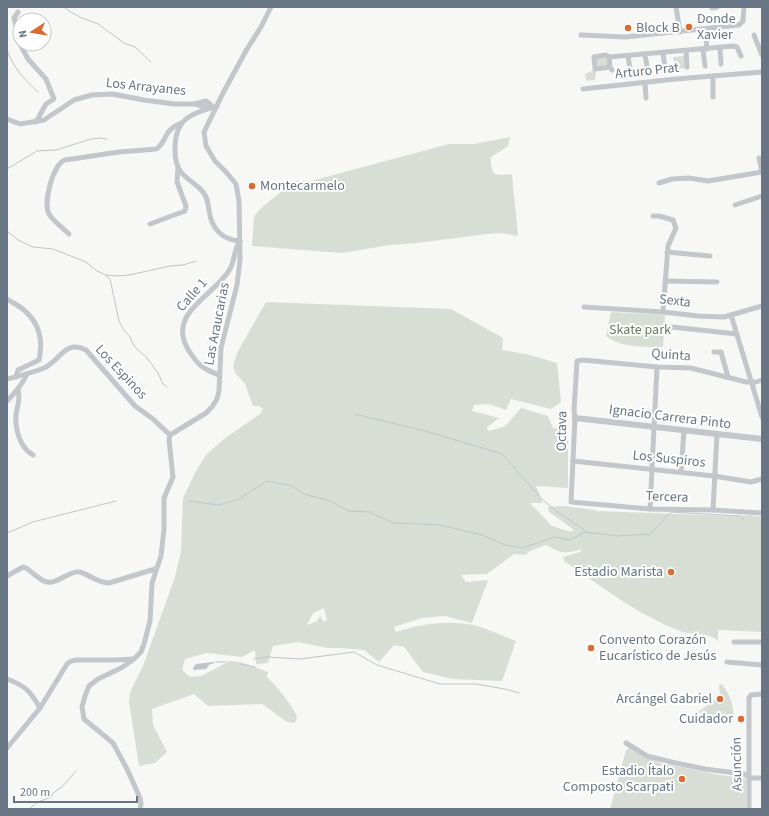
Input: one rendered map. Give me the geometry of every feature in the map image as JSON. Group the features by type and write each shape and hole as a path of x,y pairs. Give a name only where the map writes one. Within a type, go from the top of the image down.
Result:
{"street":[{"name":"Las Araucarias","path":"170,435 206,414 212,407 219,391 221,348 237,285 240,260 239,201 236,184 215,161 206,146 204,137 206,127 217,105 271,7"},
{"path":"676,7 680,32"},
{"path":"581,35 625,37 741,25 744,21 744,7"},
{"path":"705,66 702,50 706,38 712,28"},
{"path":"754,35 762,55"},
{"path":"702,50 706,38"},
{"path":"609,57 611,69 595,69 593,59 596,55 609,57 628,56 733,46 737,47 741,56"},
{"path":"720,48 722,64"},
{"path":"686,51 687,67"},
{"path":"24,52 28,59 46,79 54,100 46,104 36,122"},
{"path":"663,53 665,68"},
{"path":"645,54 647,66"},
{"path":"628,56 630,69"},
{"name":"Arturo Prat","path":"583,89 762,72"},
{"path":"713,76 713,97"},
{"path":"645,82 646,98"},
{"name":"Los Arrayanes","path":"7,119 20,124 44,120 74,100 92,95 112,94 174,104 196,104 205,107 217,105"},
{"path":"150,224 185,211 186,206 177,182 178,168 176,159 176,138 178,129 188,116 217,105"},
{"path":"69,234 50,216 46,208 48,188 59,164 65,160 119,152 156,149 160,147 166,134 173,127 182,122"},
{"path":"660,183 672,179 689,178 708,181 762,172 759,158"},
{"path":"178,168 206,195 211,221 219,233 232,240 240,240"},
{"path":"735,205 762,196"},
{"path":"653,216 673,220 676,230 669,241 667,252 663,312"},
{"name":"Calle 1","path":"219,375 197,364 186,346 182,336 182,329 193,308 219,282 230,268 236,246 240,240"},
{"path":"667,252 710,256"},
{"path":"665,281 717,282"},
{"path":"7,299 29,315 39,330 40,338 39,360 18,370 16,377"},
{"name":"Sexta","path":"584,306 698,316 731,315 762,306"},
{"path":"731,315 762,417"},
{"path":"672,327 737,334"},
{"name":"Los Espinos","path":"7,379 27,374 51,365 66,350 80,347 86,350 136,406 170,435"},
{"path":"714,352 721,352 728,377"},
{"name":"Quinta","path":"577,361 691,368 752,382 762,380"},
{"name":"Octava","path":"571,502 577,361"},
{"path":"650,509 657,367"},
{"path":"7,401 18,390 27,374"},
{"path":"18,390 20,398 16,418 17,428 25,449 33,455"},
{"name":"Ignacio Carrera Pinto","path":"575,418 762,439"},
{"path":"681,472 684,430"},
{"path":"713,510 717,434"},
{"path":"140,809 140,798 120,754 112,743 84,719 82,707 89,686 98,679 122,668 141,652 150,621 152,583 161,556 164,530 164,498 173,476 168,446 170,435"},
{"name":"Los Suspiros","path":"573,461 681,472 752,482 762,479"},
{"name":"Tercera","path":"571,502 650,509 713,510 762,513"},
{"path":"7,576 23,567 45,582 55,581 76,572 81,572 102,582 109,583 156,569"},
{"path":"734,642 762,642"},
{"path":"7,748 40,708 67,664 72,661 90,659 134,659"},
{"path":"727,662 762,665"},
{"path":"7,679 25,687 33,696 40,708"},
{"name":"Asunción","path":"749,809 749,698 751,695 762,694"},
{"path":"626,743 647,756 705,769 744,774 750,778 762,778"}],"green space":[{"path":"685,56 686,68 675,69 673,57"},
{"path":"595,57 607,57 609,65 596,67"},
{"path":"594,70 596,71 595,80 586,81 585,74"},
{"path":"510,137 508,146 491,157 491,166 494,174 512,174 518,236 501,233 487,234 390,245 342,253 252,246 254,216 261,208 294,181 311,181 449,144 474,144"},
{"path":"266,302 451,309 503,338 502,350 526,354 557,363 561,402 551,409 511,399 506,410 489,404 474,405 472,411 499,418 486,428 490,431 505,426 521,408 548,416 553,428 568,429 568,488 536,486 543,503 530,503 552,526 571,532 574,530 549,512 548,507 563,506 596,510 597,512 732,516 751,515 762,517 762,632 718,630 718,641 710,636 680,631 649,617 564,561 563,557 580,552 582,549 564,552 546,545 530,551 525,555 514,554 487,574 461,575 466,582 488,580 472,623 445,616 422,618 394,627 396,632 415,627 443,623 473,625 516,641 502,681 452,679 423,672 404,647 394,645 379,662 364,650 327,648 298,642 273,646 268,663 256,664 255,650 242,657 207,653 185,659 182,670 190,677 201,676 230,661 241,662 268,672 267,677 284,695 297,716 295,723 287,722 262,704 208,706 194,694 152,709 153,725 167,752 155,763 139,766 129,702 130,692 143,666 175,577 181,551 183,498 196,471 206,455 224,439 260,414 263,409 259,406 253,406 245,384 236,374 233,367 237,353","holes":["324,608 327,620 324,622 320,616 317,621 307,625 313,613"]},
{"name":"Skate park","path":"611,312 665,315 663,347 626,345 606,336"},
{"path":"722,684 731,700 734,719 723,715 717,720 698,712 720,696 719,685"},
{"name":"Estadio Ítalo Composto Scarpati","path":"629,748 644,757 661,763 720,775 744,778 746,780 746,809 610,809 626,750"}],"shaded area":[{"path":"216,662 209,665 206,669 193,670 196,664"}],"waterway":[{"path":"64,7 82,18 98,24 124,43 135,47 151,62"},
{"path":"7,50 12,62 20,73 38,92"},
{"path":"7,169 37,151 56,150 91,139 107,139"},
{"path":"7,231 18,240 33,247 53,249 86,262 97,271 106,275 129,275 170,266 183,265 196,261"},
{"path":"106,276 110,279 119,321 123,329 130,337 134,346 147,358 158,373 163,384 167,387"},
{"path":"355,414 429,432 502,454 542,499 585,532"},
{"path":"189,501 219,505 239,499 267,481 292,486 304,494 330,501 349,511 369,512 393,523 440,525 482,535 505,545 523,548 554,537 570,540 585,532 618,536 650,534 671,512 740,516 744,520"},
{"path":"7,533 33,522 116,501"},
{"path":"254,659 267,657 300,659 354,652 377,665 440,684 476,684 519,693"},
{"path":"216,662 226,662"},
{"path":"240,664 255,667"},
{"path":"29,809 38,802 51,797 53,793 62,787 76,771"}],"place":[{"name":"Donde Xavier","path":"689,27"},
{"name":"Block B","path":"628,28"},
{"name":"Montecarmelo","path":"252,186"},
{"name":"Estadio Marista","path":"671,572"},
{"name":"Convento Corazón Eucarístico de Jesús","path":"591,648"},
{"name":"Arcángel Gabriel","path":"720,699"},
{"name":"Cuidador","path":"741,719"},
{"name":"Estadio Ítalo Composto Scarpati","path":"682,779"}]}
